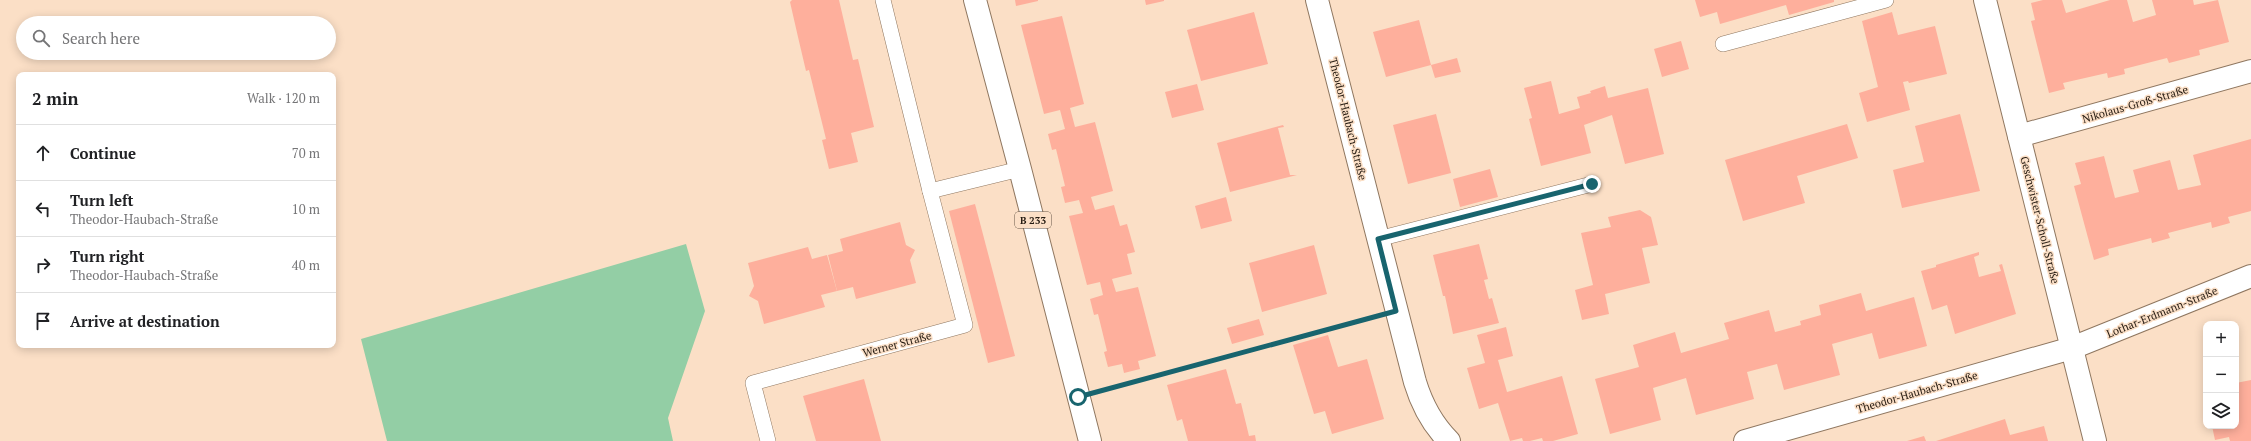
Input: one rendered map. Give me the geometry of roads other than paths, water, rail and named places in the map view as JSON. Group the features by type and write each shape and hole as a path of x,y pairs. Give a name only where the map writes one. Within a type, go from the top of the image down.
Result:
{"street":[{"name":"B 233","path":"975,0 1090,441"},
{"name":"Theodor-Haubach-Straße","path":"1317,0 1420,400 1436,427 1449,441"},
{"name":"Geschwister-Scholl-Straße","path":"1985,0 2095,441"},
{"name":"Nikolaus-Groß-Straße","path":"2019,136 2251,71"},
{"name":"Lothar-Erdmann-Straße","path":"2072,348 2251,276"},
{"name":"Theodor-Haubach-Straße","path":"1757,439 2072,348"}],"lane":[{"name":"Werner Straße","path":"768,441 754,383 965,325 883,0"},
{"path":"1723,44 1886,0"},
{"path":"930,191 1020,169"},
{"path":"1378,239 1592,184"}]}
